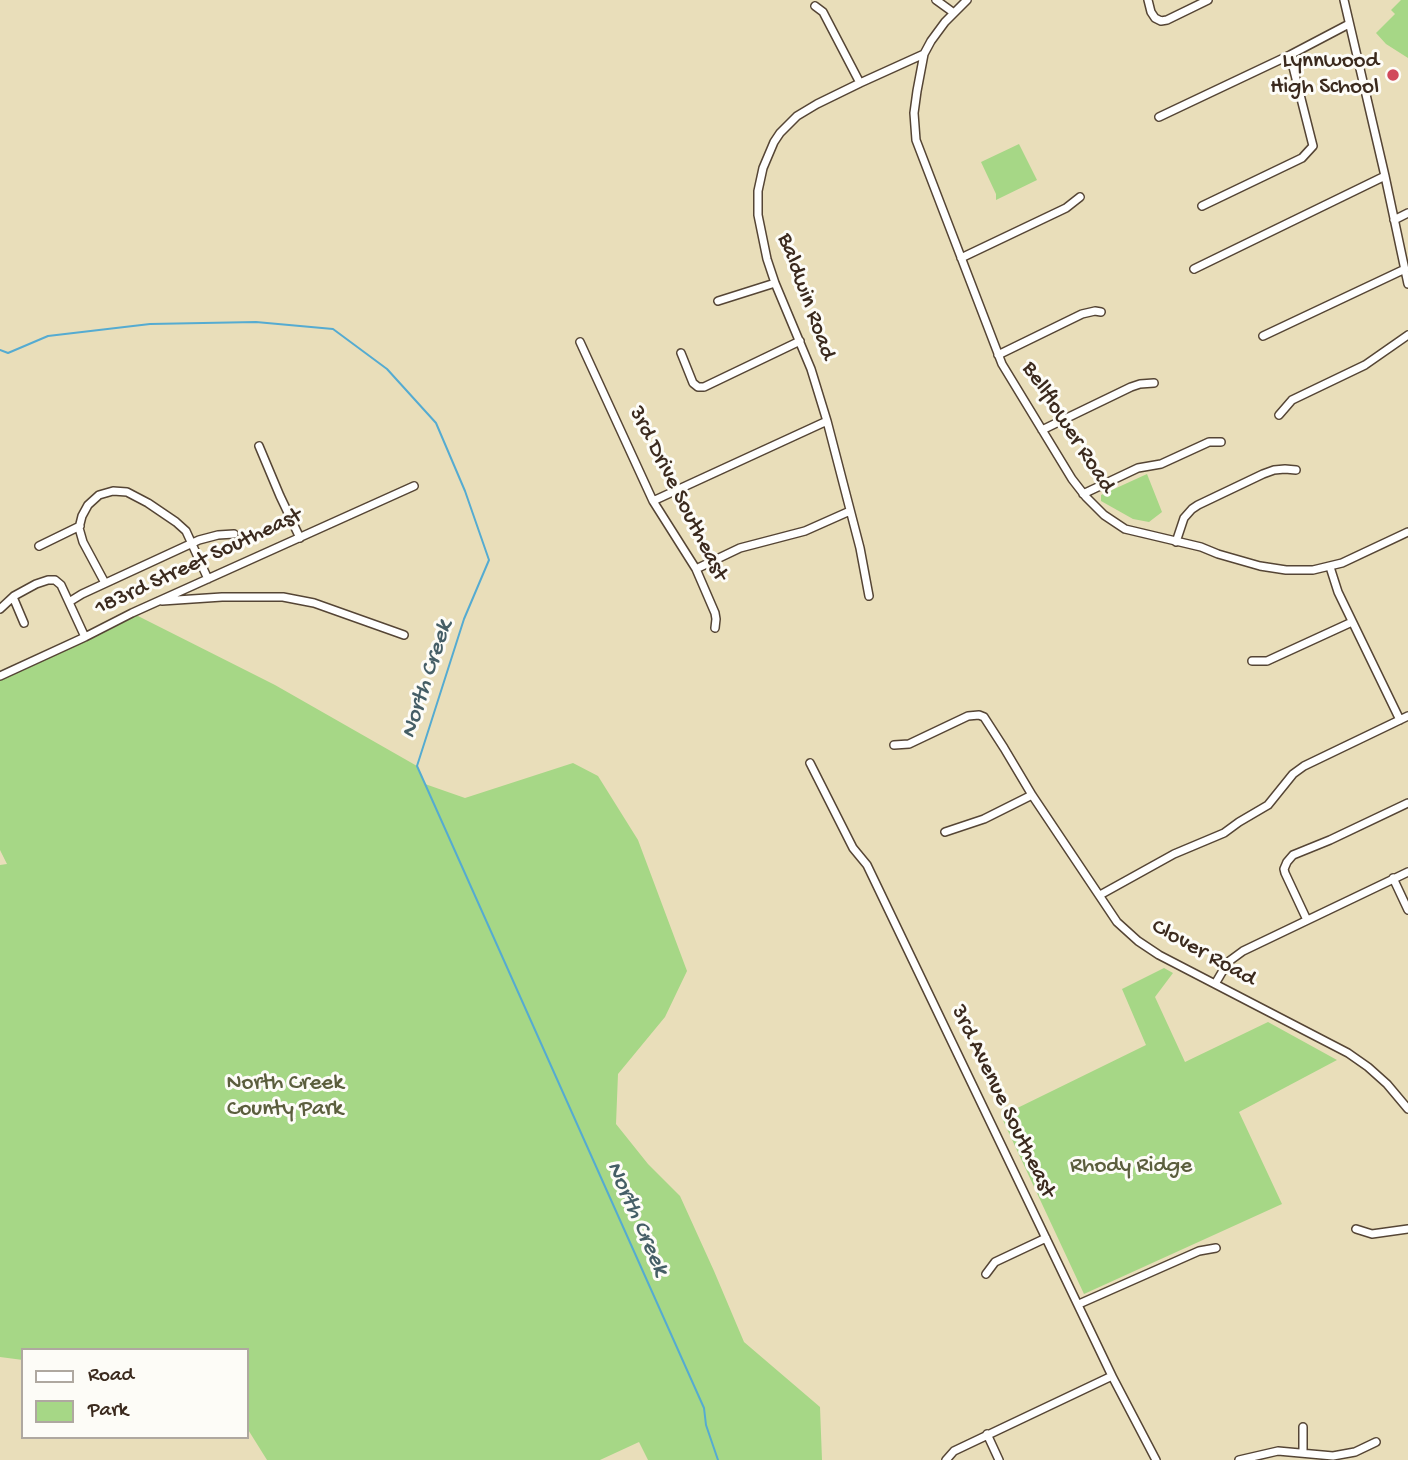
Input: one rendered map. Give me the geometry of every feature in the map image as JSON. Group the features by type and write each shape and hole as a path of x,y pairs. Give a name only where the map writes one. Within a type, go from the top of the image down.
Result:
{"street":[{"path":"936,0 954,13"},
{"path":"924,54 931,41 967,0"},
{"path":"1148,0 1151,12 1161,21 1208,0"},
{"path":"1344,0 1408,284"},
{"path":"815,6 823,12 860,83"},
{"path":"1158,117 1349,24"},
{"name":"Baldwin Road","path":"869,596 860,548 827,421 811,369 775,283 761,235 757,202 759,181 780,133 797,116 924,54"},
{"name":"Bellflower Road","path":"924,54 914,129 924,162 998,355 1083,494 1104,515 1125,529 1274,568 1299,570 1330,567 1408,532"},
{"path":"1202,206 1302,158 1313,146 1290,55"},
{"path":"1194,269 1385,176"},
{"path":"961,258 1066,208 1080,197"},
{"path":"1394,220 1408,213"},
{"path":"1263,336 1405,270"},
{"path":"718,301 775,283"},
{"path":"998,355 1082,314 1101,312"},
{"path":"1279,415 1292,400 1365,365 1408,335"},
{"path":"681,353 693,383 704,387 800,341"},
{"name":"3rd Drive Southeast","path":"580,342 653,501 696,569 715,613 715,628"},
{"path":"1042,430 1131,387 1154,383"},
{"path":"653,501 827,421"},
{"path":"1083,494 1138,468 1161,464 1209,442 1221,442"},
{"path":"259,446 300,538"},
{"path":"1176,542 1184,518 1198,505 1263,474 1285,468 1296,470"},
{"name":"183rd Street Southeast","path":"0,676 414,486"},
{"path":"105,583 83,542 80,526 88,505 99,495 113,491 127,492 148,503 186,531 208,579"},
{"path":"696,569 740,548 805,531 850,511"},
{"path":"39,546 80,526"},
{"path":"69,602 82,593 199,540 234,534"},
{"path":"1330,567 1338,592 1399,720"},
{"path":"0,609 13,597 36,584 55,580 61,585 85,637"},
{"path":"13,597 24,623"},
{"path":"158,602 222,597 283,597 314,603 404,635"},
{"path":"1252,661 1267,661 1352,622"},
{"name":"Clover Road","path":"894,745 909,744 968,716 979,715 987,721 1032,795 1117,922 1159,955 1348,1053 1387,1084 1408,1109"},
{"path":"1100,895 1174,854 1224,833 1268,805 1293,774 1304,766 1408,716"},
{"name":"3rd Avenue Southeast","path":"810,763 853,848 867,865 1112,1376 1156,1460"},
{"path":"945,832 984,818 1032,795"},
{"path":"1307,920 1285,873 1285,865 1293,856 1408,803"},
{"path":"1215,984 1235,956 1408,872"},
{"path":"1393,878 1408,910"},
{"path":"1356,1229 1372,1234 1408,1229"},
{"path":"986,1274 995,1262 1046,1238"},
{"path":"1079,1304 1199,1251 1216,1248"},
{"path":"946,1460 954,1451 987,1434 1112,1376"},
{"path":"1303,1427 1303,1453"},
{"path":"987,1434 999,1460"},
{"path":"1239,1460 1278,1451 1333,1456 1355,1452 1376,1442"}],"green space":[{"path":"1401,0 1408,0 1408,58 1386,44 1376,33 1395,14 1391,10"},
{"path":"1019,144 1037,180 996,200 996,194 981,162"},
{"path":"1147,474 1162,512 1149,522 1133,519 1101,501 1101,495"},
{"name":"North Creek County Park","path":"132,613 275,685 417,766 425,784 465,798 573,763 598,776 638,840 687,971 665,1017 618,1074 616,1124 648,1164 680,1196 744,1342 820,1407 822,1460 648,1460 639,1442 600,1460 267,1460 248,1430 248,1348 21,1348 21,1360 0,1357 0,865 7,864 0,850 0,675"},
{"name":"Rhody Ridge","path":"1164,968 1173,973 1155,997 1185,1062 1268,1022 1337,1060 1239,1112 1282,1204 1084,1294 1001,1116 1146,1045 1122,989"}],"waterway":[{"name":"North Creek","path":"0,350 8,353 48,336 150,324 256,322 333,329 387,369 436,423 465,491 489,560 464,619 417,766 704,1408 706,1425 718,1460"}],"place":[{"name":"Lynnwood High School","path":"1393,75"}]}
